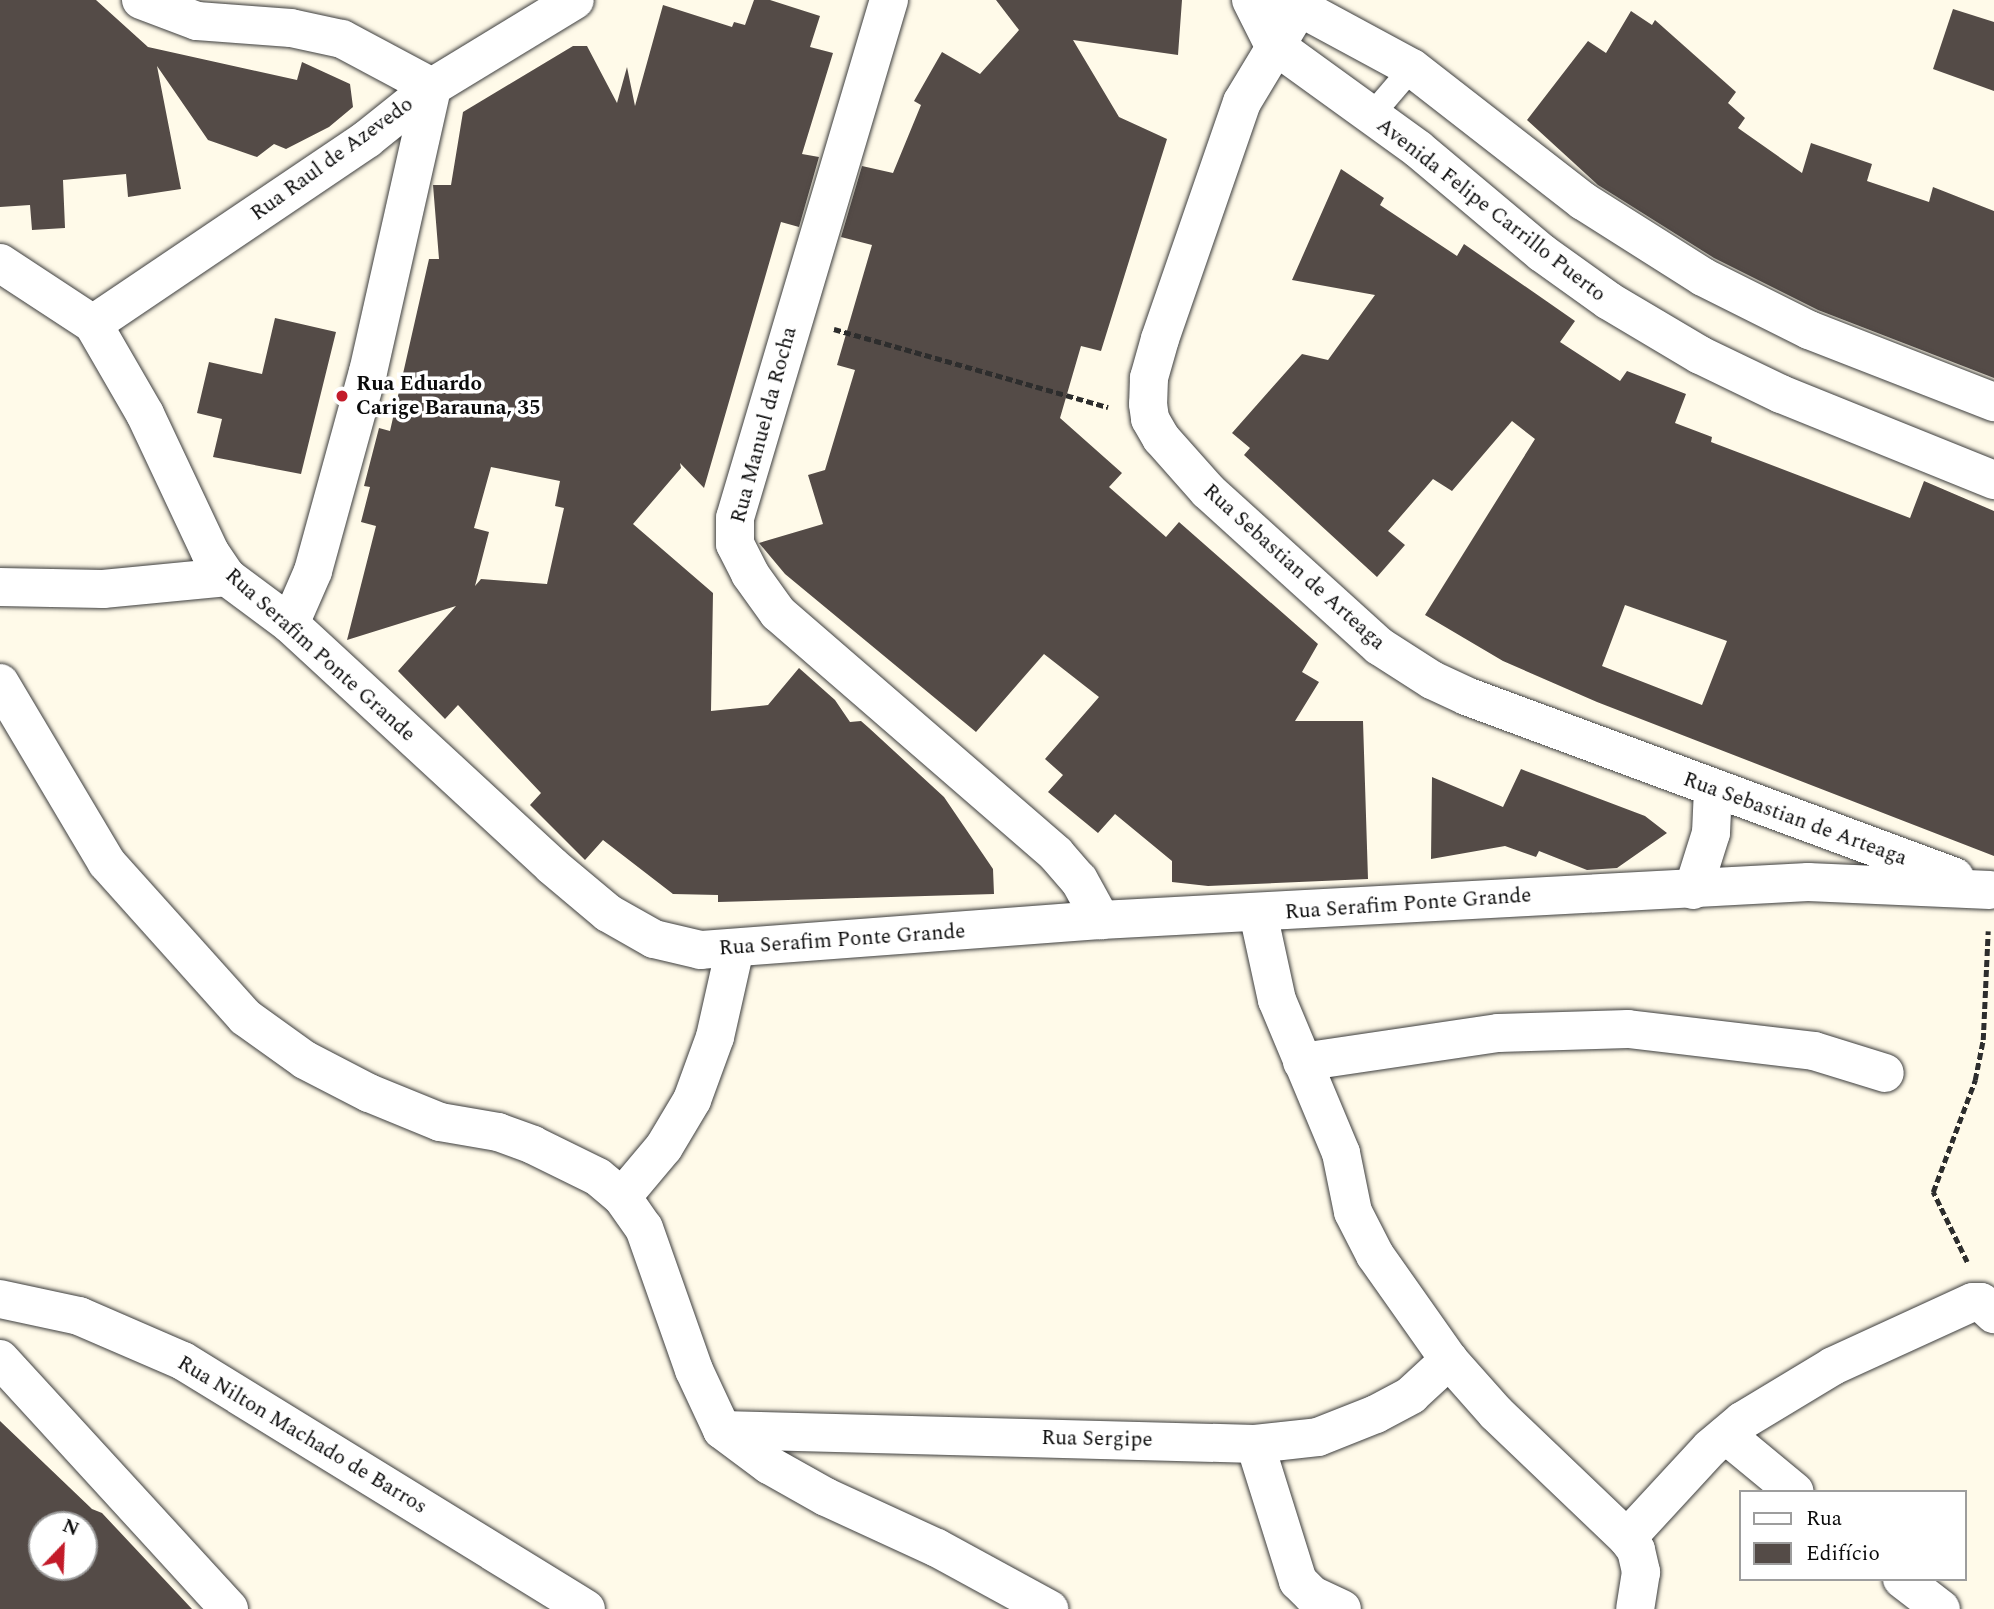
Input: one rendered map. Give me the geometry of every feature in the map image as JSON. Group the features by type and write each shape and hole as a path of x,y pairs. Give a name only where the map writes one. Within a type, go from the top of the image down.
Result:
{"street":[{"path":"141,0 197,21 290,28 342,39 432,87 368,372 313,571 290,624"},
{"name":"Rua Raul de Azevedo","path":"93,324 367,139 432,87 575,0"},
{"name":"Rua Manuel da Rocha","path":"889,0 734,518 735,544 750,574 778,612 1056,854 1079,880 1101,920"},
{"name":"Avenida Felipe Carrillo Puerto","path":"1251,0 1273,44 1370,117 1418,149 1553,261 1609,301 1700,355 1782,394 1994,480"},
{"path":"1150,419 1149,378 1160,339 1242,102 1293,3 1412,68 1583,201 1703,277 1809,330 1994,402"},
{"name":"Rua Serafim Ponte Grande","path":"0,263 93,324 145,414 210,552 227,577 290,624 608,913 654,939 701,950 1101,920 1808,882 1992,890"},
{"name":"Rua Sebastian de Arteaga","path":"1150,419 1208,491 1379,646 1466,696 1992,890"},
{"path":"0,587 103,589 227,577"},
{"path":"0,683 107,863 245,1017 305,1060 369,1093 440,1122 499,1132 589,1172 622,1197 644,1228 694,1370 722,1430 769,1465 826,1497 937,1548 1049,1609"},
{"path":"1693,890 1711,834 1713,789"},
{"path":"1258,913 1277,1000 1341,1153 1359,1222 1375,1255 1450,1360 1555,1474 1627,1538 1636,1550 1641,1572 1635,1609"},
{"path":"622,1197 664,1147 692,1100 715,1037 735,948"},
{"path":"1302,1062 1499,1033 1617,1029 1814,1051 1885,1073"},
{"name":"Rua Nilton Machado de Barros","path":"0,1299 79,1316 183,1360 586,1609"},
{"path":"1627,1538 1726,1435 1833,1366 1973,1302 1987,1308"},
{"path":"0,1359 229,1609"},
{"name":"Rua Sergipe","path":"722,1430 1255,1444 1318,1437 1376,1414 1410,1395 1450,1360"},
{"path":"1726,1435 1793,1490"},
{"path":"1255,1444 1298,1581 1312,1595 1342,1609"},
{"path":"1905,1581 1941,1609"}],"lane":[{"path":"1370,117 1412,68"}],"path":[{"path":"793,317 1150,419"},
{"path":"1987,1308 1933,1192 1975,1080 1983,1040 1992,890"}],"building":[{"path":"0,0 96,0 148,47 297,80 302,62 350,84 353,107 329,127 286,149 274,144 257,157 208,140 157,66 181,189 128,197 126,174 63,180 65,228 32,230 30,205 0,207"},
{"path":"754,0 770,0 820,16 810,47 833,53 802,154 819,157 799,227 781,222 704,488 680,463 681,468 633,524 713,593 711,711 768,705 799,668 835,700 850,722 861,721 944,797 993,869 994,894 718,902 718,895 673,894 603,840 585,860 530,805 541,793 458,705 445,719 398,671 456,606 347,640 376,526 361,522 370,487 364,486 379,428 390,431 429,259 439,259 433,185 451,185 463,112 573,46 587,46 617,103 627,67 635,106 663,5 732,27 734,22 745,25","holes":["491,467 560,481 555,506 564,508 547,584 481,579 475,586 489,532 474,528"]},
{"path":"996,0 1182,0 1178,55 1073,40 1119,117 1167,139 1101,351 1081,346 1060,418 1122,473 1109,487 1166,537 1179,522 1318,644 1302,672 1319,682 1295,721 1363,721 1368,879 1208,886 1172,882 1172,861 1115,814 1098,833 1048,792 1063,775 1045,759 1099,697 1044,654 976,732 785,574 759,543 823,524 808,475 825,470 855,370 837,365 872,245 841,237 862,166 893,173 921,105 914,101 942,52 980,74 1019,30"},
{"path":"1953,9 1994,22 1994,91 1933,69"},
{"path":"1631,11 1652,25 1655,20 1736,92 1728,103 1745,118 1738,128 1802,173 1811,143 1872,164 1867,181 1929,202 1933,187 1994,211 1994,378 1818,310 1714,258 1598,185 1527,120 1588,41 1606,53"},
{"path":"1341,169 1384,198 1380,205 1457,256 1464,244 1575,321 1560,342 1620,381 1627,371 1686,394 1675,423 1712,437 1711,442 1910,518 1924,481 1994,511 1994,856 1597,702 1503,661 1425,615 1535,439 1512,421 1452,491 1433,479 1388,531 1405,545 1377,577 1244,455 1250,448 1232,433 1302,354 1328,360 1375,295 1292,280","holes":["1625,605 1727,641 1702,705 1602,666"]},
{"path":"275,318 336,332 301,474 213,457 222,419 197,413 209,362 262,374"},
{"path":"1521,769 1645,816 1667,833 1617,868 1587,870 1539,851 1536,857 1505,846 1431,859 1432,777 1503,807"},
{"path":"0,1421 97,1511 28,1511 28,1581 98,1581 98,1511 192,1609 0,1609"}],"place":[{"name":"Rua Eduardo Carige Barauna, 35","path":"342,396"}]}
